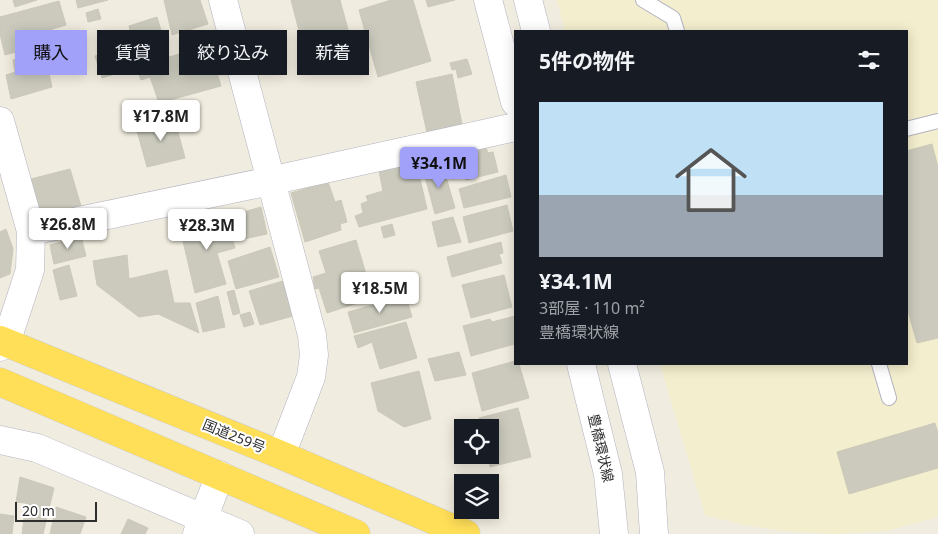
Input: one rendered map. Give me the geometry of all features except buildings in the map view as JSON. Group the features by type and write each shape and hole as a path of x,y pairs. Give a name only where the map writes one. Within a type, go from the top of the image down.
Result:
{"highway":[{"name":"国道259号","path":"2,343 281,456 466,534"},
{"path":"0,382 356,534"}],"street":[{"path":"223,0 312,334 314,355 311,377 281,456"},
{"path":"488,0 514,98"},
{"path":"528,0 536,30"},
{"path":"0,121 31,231 30,270 2,343"},
{"path":"31,231 270,181 514,126"},
{"name":"豊橋環状線","path":"580,365 608,474 614,534"},
{"path":"622,365 650,472 654,534"},
{"path":"0,440 37,448 200,526 240,534"},
{"path":"200,526 220,476"}],"lane":[{"path":"643,0 673,18 677,30"},
{"path":"908,129 938,121"},
{"path":"879,365 889,398"}],"shaded area":[{"path":"557,0 938,0 938,517 886,531 832,534 784,531 740,524 705,515 660,365 908,365 908,30 565,30"}]}
